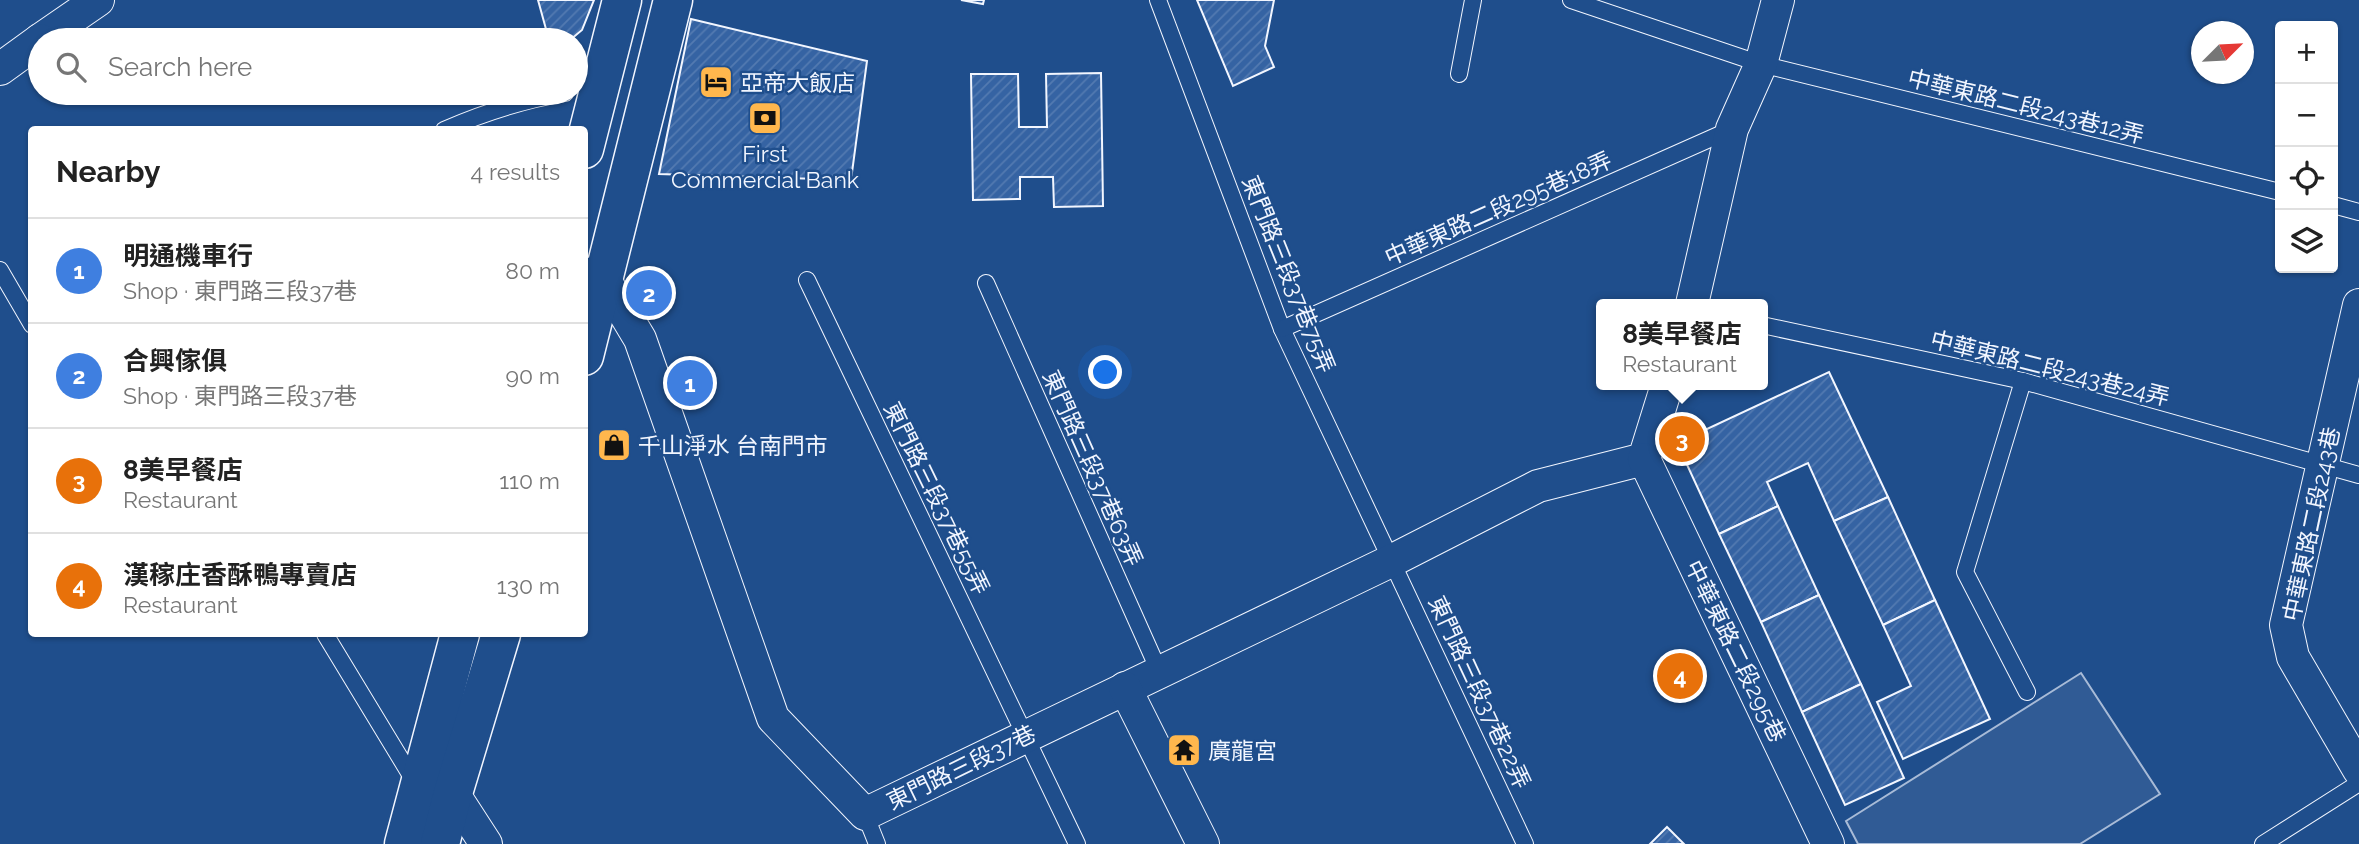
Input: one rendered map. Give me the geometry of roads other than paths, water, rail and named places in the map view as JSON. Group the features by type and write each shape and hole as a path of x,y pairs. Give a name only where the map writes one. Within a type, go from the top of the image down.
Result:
{"main road":[{"path":"588,80 622,0"},
{"path":"588,324 594,276 673,0"},
{"path":"584,105 584,126"},
{"path":"440,844 436,790 460,637"},
{"path":"404,844 436,790 500,637"}],"street":[{"path":"57,28 98,0"},
{"path":"1693,299 1732,129 1761,64 1778,0"},
{"path":"0,69 28,49"},
{"name":"東門路三段37巷","path":"594,276 640,339 773,718 864,814 1538,486 1644,459"},
{"name":"中華東路二段243巷","path":"2359,305 2286,625 2293,657 2359,769"},
{"path":"1644,459 1665,390"},
{"name":"中華東路二段295巷","path":"1644,459 1828,844"},
{"path":"1125,688 1203,844"},
{"path":"436,790 486,844"}],"lane":[{"name":"東門路三段37巷75弄","path":"1158,0 1282,329 1392,559"},
{"path":"1459,74 1473,0"},
{"name":"中華東路二段243巷12弄","path":"1571,0 1761,64 2275,191"},
{"path":"456,126 516,105"},
{"name":"中華東路二段295巷18弄","path":"1282,329 1732,129"},
{"path":"2338,206 2359,212"},
{"path":"0,270 28,318"},
{"name":"東門路三段37巷55弄","path":"807,279 1077,844"},
{"name":"東門路三段37巷63弄","path":"986,283 1158,671"},
{"name":"中華東路二段243巷24弄","path":"1768,326 2023,381 2359,475"},
{"path":"2023,381 1965,572 2027,692"},
{"name":"東門路三段37巷22弄","path":"1392,559 1525,844"},
{"path":"327,637 436,790"},
{"path":"2263,844 2359,783"},
{"path":"864,814 877,844"}],"place":[{"name":"亞帝大飯店","path":"716,82"},
{"name":"First Commercial Bank","path":"765,118"},
{"name":"合興傢俱","path":"649,293"},
{"name":"明通機車行","path":"690,383"},
{"name":"8美早餐店","path":"1682,439"},
{"name":"千山淨水 台南門市","path":"614,445"},
{"name":"漢稼庄香酥鴨專賣店","path":"1680,676"},
{"name":"廣龍宮","path":"1184,750"}]}
